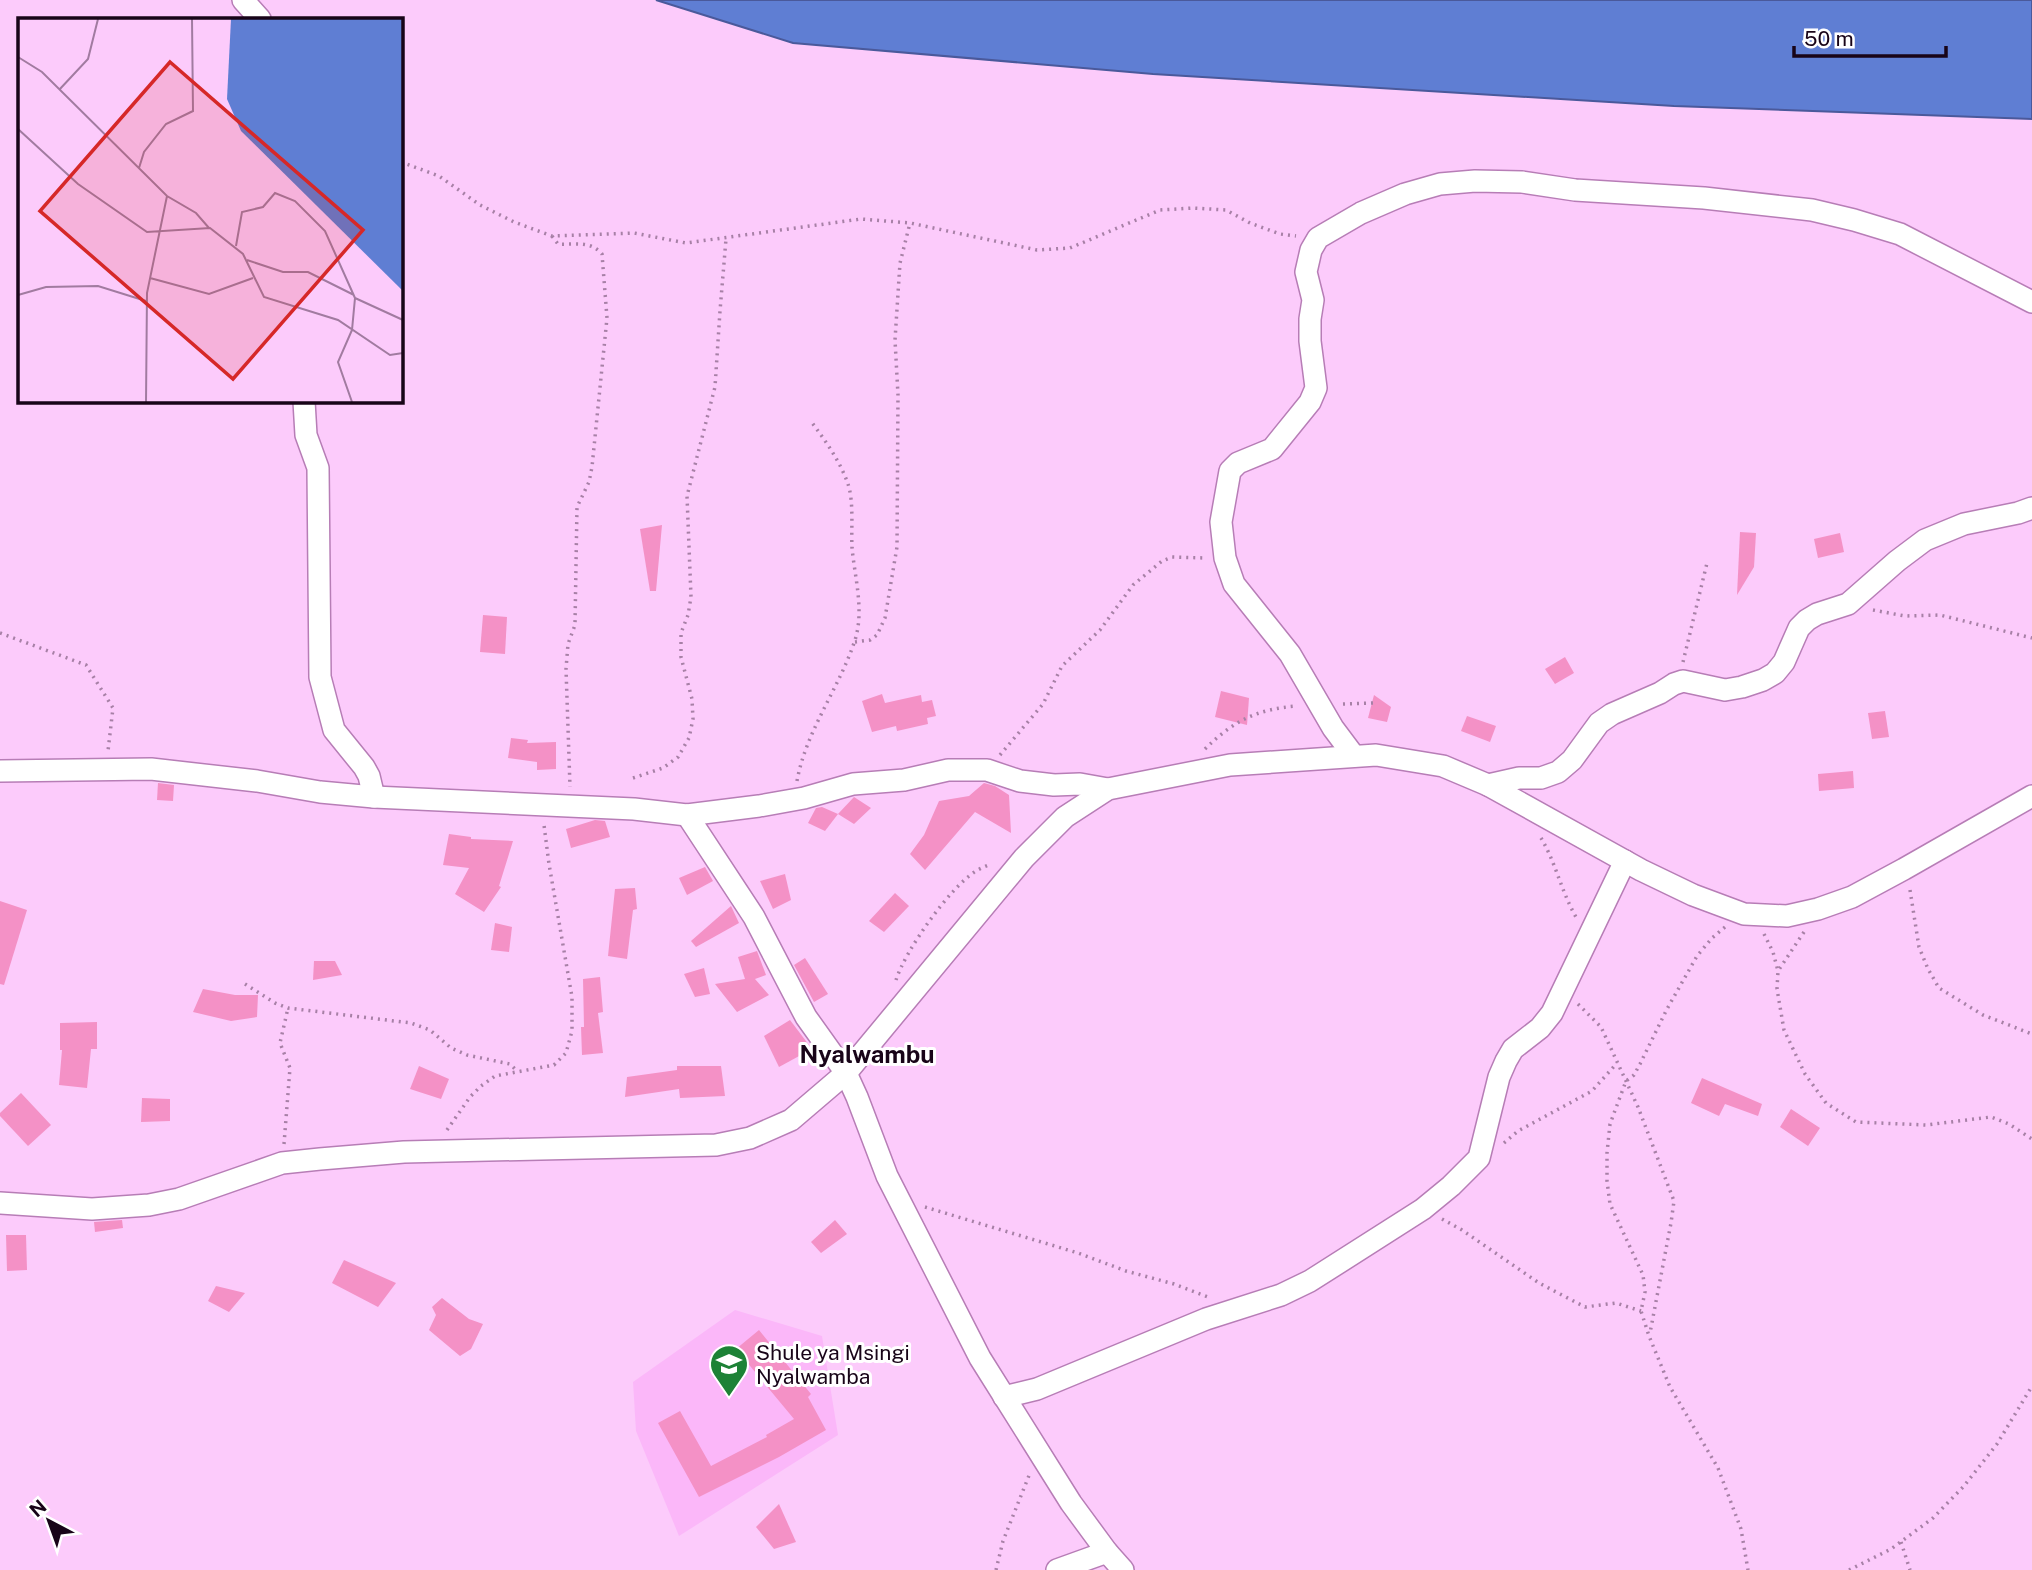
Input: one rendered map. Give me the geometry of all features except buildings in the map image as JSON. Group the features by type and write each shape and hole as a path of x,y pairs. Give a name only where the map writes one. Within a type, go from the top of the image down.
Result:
{"street":[{"path":"243,0 259,18"},
{"path":"1354,756 1333,728 1290,654 1234,584 1225,558 1221,522 1230,471 1238,463 1272,449 1310,402 1316,388 1310,341 1312,300 1306,272 1311,250 1318,238 1361,213 1405,194 1440,184 1475,181 1522,182 1575,190 1704,198 1812,210 1854,219 1900,234 2032,302"},
{"path":"304,402 306,435 317,468 320,677 334,730 364,767 374,796"},
{"path":"1488,785 1519,778 1541,778 1558,772 1572,760 1599,723 1612,713 1660,694 1674,684 1683,681 1725,690 1763,680 1775,673 1784,662 1799,628 1807,620 1848,604 1925,540 1964,524 2032,508"},
{"path":"0,771 151,769 320,792 634,809 687,815 794,800 853,784 904,780 948,770 987,770 1020,780 1054,785 1080,784 1108,789 1230,765 1376,755 1443,766 1488,785 1625,861 1693,895 1749,914 1787,916 1852,897 2032,796"},
{"path":"0,1203 92,1209 149,1205 179,1199 282,1163 332,1158 432,1152 716,1145 750,1139 790,1120 846,1073 1024,858 1065,817 1108,789"},
{"path":"687,815 754,917 806,1017 846,1073 858,1097 887,1176 980,1358 1071,1503 1123,1570"},
{"path":"1004,1397 1037,1389 1206,1319 1281,1295 1310,1281 1423,1209 1479,1158 1499,1077 1506,1061 1513,1049 1540,1028 1552,1013 1625,861"},
{"path":"1057,1570 1107,1552"}],"path":[{"path":"402,162 439,176 480,205 552,236 635,233 686,243 861,219 910,223 1037,250 1070,248 1160,210 1193,208 1226,210 1250,223 1280,234 1318,238"},
{"path":"855,642 870,640 877,635 885,618 897,547 898,395 895,340 900,263 910,223"},
{"path":"552,236 558,244 591,245 597,247 602,254 607,318 592,467 589,482 577,507 575,625 568,644 566,670 570,806"},
{"path":"634,778 671,763 690,738 692,699 681,657 681,633 691,597 687,496 715,387 726,238"},
{"path":"794,800 799,768 810,738 855,642 859,615 849,487 827,443 810,421"},
{"path":"987,770 1043,704 1062,666 1100,630 1133,585 1162,561 1172,557 1225,558"},
{"path":"1674,684 1682,666 1707,563"},
{"path":"1848,604 1905,616 1940,615 2032,638"},
{"path":"0,633 86,665 96,685 113,708 107,769"},
{"path":"1180,776 1220,734 1257,712 1282,707 1374,703"},
{"path":"432,1152 470,1097 481,1086 495,1076 554,1065 566,1053 572,1031 572,997 549,864 543,805"},
{"path":"1540,836 1553,859 1563,892 1589,936"},
{"path":"1904,869 1919,947 1939,988 1983,1015 2032,1034"},
{"path":"1779,971 1818,909"},
{"path":"1748,1570 1741,1529 1718,1468 1670,1387 1649,1336 1641,1311 1645,1292 1643,1275 1609,1204 1607,1181 1610,1124 1626,1081 1634,1075 1697,956 1712,938 1749,914 1773,951 1779,971 1777,989 1784,1030 1805,1074 1826,1103 1856,1122 1926,1125 1991,1117 2009,1124 2032,1139"},
{"path":"245,984 288,1008 411,1023 430,1030 451,1048 467,1055 510,1064 517,1072"},
{"path":"1563,990 1601,1027 1638,1107 1674,1201 1649,1336"},
{"path":"282,1163 290,1068 281,1043 288,1008"},
{"path":"1479,1158 1518,1131 1592,1091 1617,1063"},
{"path":"900,1201 1078,1253 1240,1309"},
{"path":"1423,1209 1462,1230 1539,1283 1585,1307 1615,1303 1641,1311"},
{"path":"1849,1570 1891,1549 1933,1518 1964,1486 1997,1444 2032,1386"},
{"path":"996,1570 1003,1541 1038,1453"},
{"path":"1901,1542 1910,1570"}],"shaded area":[{"path":"735,1310 822,1336 838,1435 679,1536 636,1431 633,1382"}],"water":[{"path":"656,0 2032,0 2032,119 1674,106 1153,74 793,43"}],"place":[{"name":"Shule ya Msingi Nyalwamba","path":"729,1398"}],"district":[{"name":"Nyalwambu","path":"867,1054"}]}
